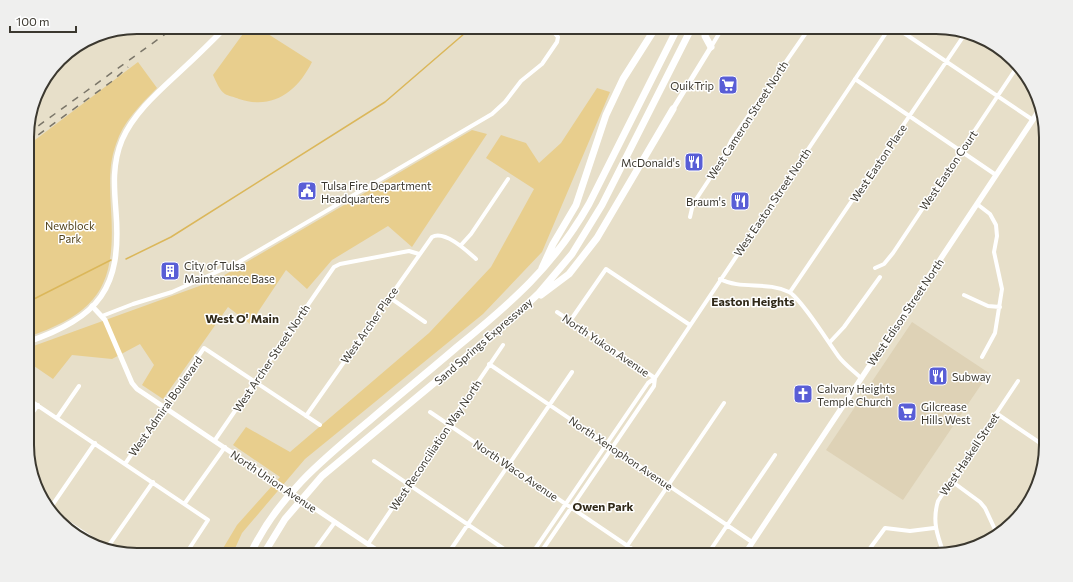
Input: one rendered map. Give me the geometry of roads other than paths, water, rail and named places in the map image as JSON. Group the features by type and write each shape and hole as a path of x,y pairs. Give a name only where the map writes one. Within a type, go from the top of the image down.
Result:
{"highway":[{"path":"538,275 553,244 576,205 606,115 621,83 652,34"},
{"name":"Sand Springs Expressway","path":"254,548 260,535 283,500 313,467 504,309 538,275 560,250 580,220 674,34"},
{"name":"Sand Springs Expressway","path":"268,548 285,519 322,476 516,315 549,282 580,242 602,204 688,34"},
{"path":"705,34 711,47"},
{"path":"516,315 569,274 588,250 606,223 671,112"},
{"path":"251,548 260,535"}],"main road":[{"path":"34,340 66,327 92,306 107,286 116,263 118,241 114,175 122,140 141,111 219,34"},
{"name":"West Edison Street North","path":"750,548 752,542 1036,115"}],"street":[{"path":"92,306 102,316 172,292 239,262 492,114 505,102 521,82 535,71 553,48 558,37 555,34"},
{"path":"671,112 719,34"},
{"name":"West Cameron Street North","path":"690,217 693,204 722,160 731,141 805,34"},
{"name":"West Easton Street North","path":"536,548 648,383 655,378 885,34"},
{"path":"906,34 1033,120"},
{"name":"West Easton Place","path":"790,292 963,38"},
{"name":"West Easton Court","path":"875,268 884,264 893,253 1015,70"},
{"path":"855,79 996,175"},
{"path":"476,259 460,245 471,234 508,179"},
{"path":"977,204 990,214 996,225 997,236 994,252 1002,282 1000,307 995,333 982,357"},
{"name":"West Archer Place","path":"306,416 419,254 434,236 441,235 460,245"},
{"name":"West Archer Street North","path":"215,440 327,275 334,267 340,264 408,251 419,254"},
{"path":"570,320 606,269 690,325"},
{"path":"830,342 844,327 880,277"},
{"path":"720,279 728,284 772,287 790,292 830,342 839,358 861,378"},
{"path":"964,295 988,306 1000,307"},
{"path":"389,297 426,322"},
{"name":"North Yukon Avenue","path":"557,312 655,378"},
{"name":"North Union Avenue","path":"102,316 132,383 137,389 374,548"},
{"name":"West Reconciliation Way North","path":"368,544 503,345"},
{"name":"West Admiral Boulevard","path":"125,464 204,348 255,382"},
{"name":"North Xenophon Avenue","path":"489,364 752,542"},
{"path":"452,548 572,372"},
{"name":"West Easton Street North","path":"544,548 654,386 655,378"},
{"name":"West Haskell Street","path":"942,548 934,528 938,500 1018,381"},
{"path":"255,382 320,425"},
{"path":"57,418 79,386"},
{"path":"34,403 208,520 190,548"},
{"path":"627,546 724,403"},
{"path":"34,411 38,405"},
{"name":"North Waco Avenue","path":"430,412 630,548"},
{"path":"996,413 1039,442"},
{"path":"53,505 95,443"},
{"path":"185,504 225,447"},
{"path":"712,548 775,455"},
{"path":"374,461 503,548"},
{"path":"950,480 980,502 995,530"},
{"path":"109,544 153,482"},
{"path":"316,548 334,522"},
{"path":"870,548 885,528 910,531 934,528"}],"waterway":[{"path":"126,259 171,237 385,102 464,34"},
{"path":"34,299 111,260"}],"railway":[{"path":"34,129 165,34"},
{"path":"34,138 111,82 128,67"}],"place":[{"name":"QuikTrip","path":"728,85"},
{"name":"McDonald's","path":"694,162"},
{"name":"Tulsa Fire Department Headquarters","path":"307,191"},
{"name":"Braum's","path":"740,201"},
{"name":"City of Tulsa Maintenance Base","path":"170,271"},
{"name":"Subway","path":"938,376"},
{"name":"Calvary Heights Temple Church","path":"803,394"},
{"name":"Gilcrease Hills West","path":"907,412"}],"district":[{"name":"Easton Heights","path":"753,301"},
{"name":"West O' Main","path":"242,318"},
{"name":"Owen Park","path":"603,506"}],"park label":[{"name":"Newblock Park","path":"70,231"}]}
